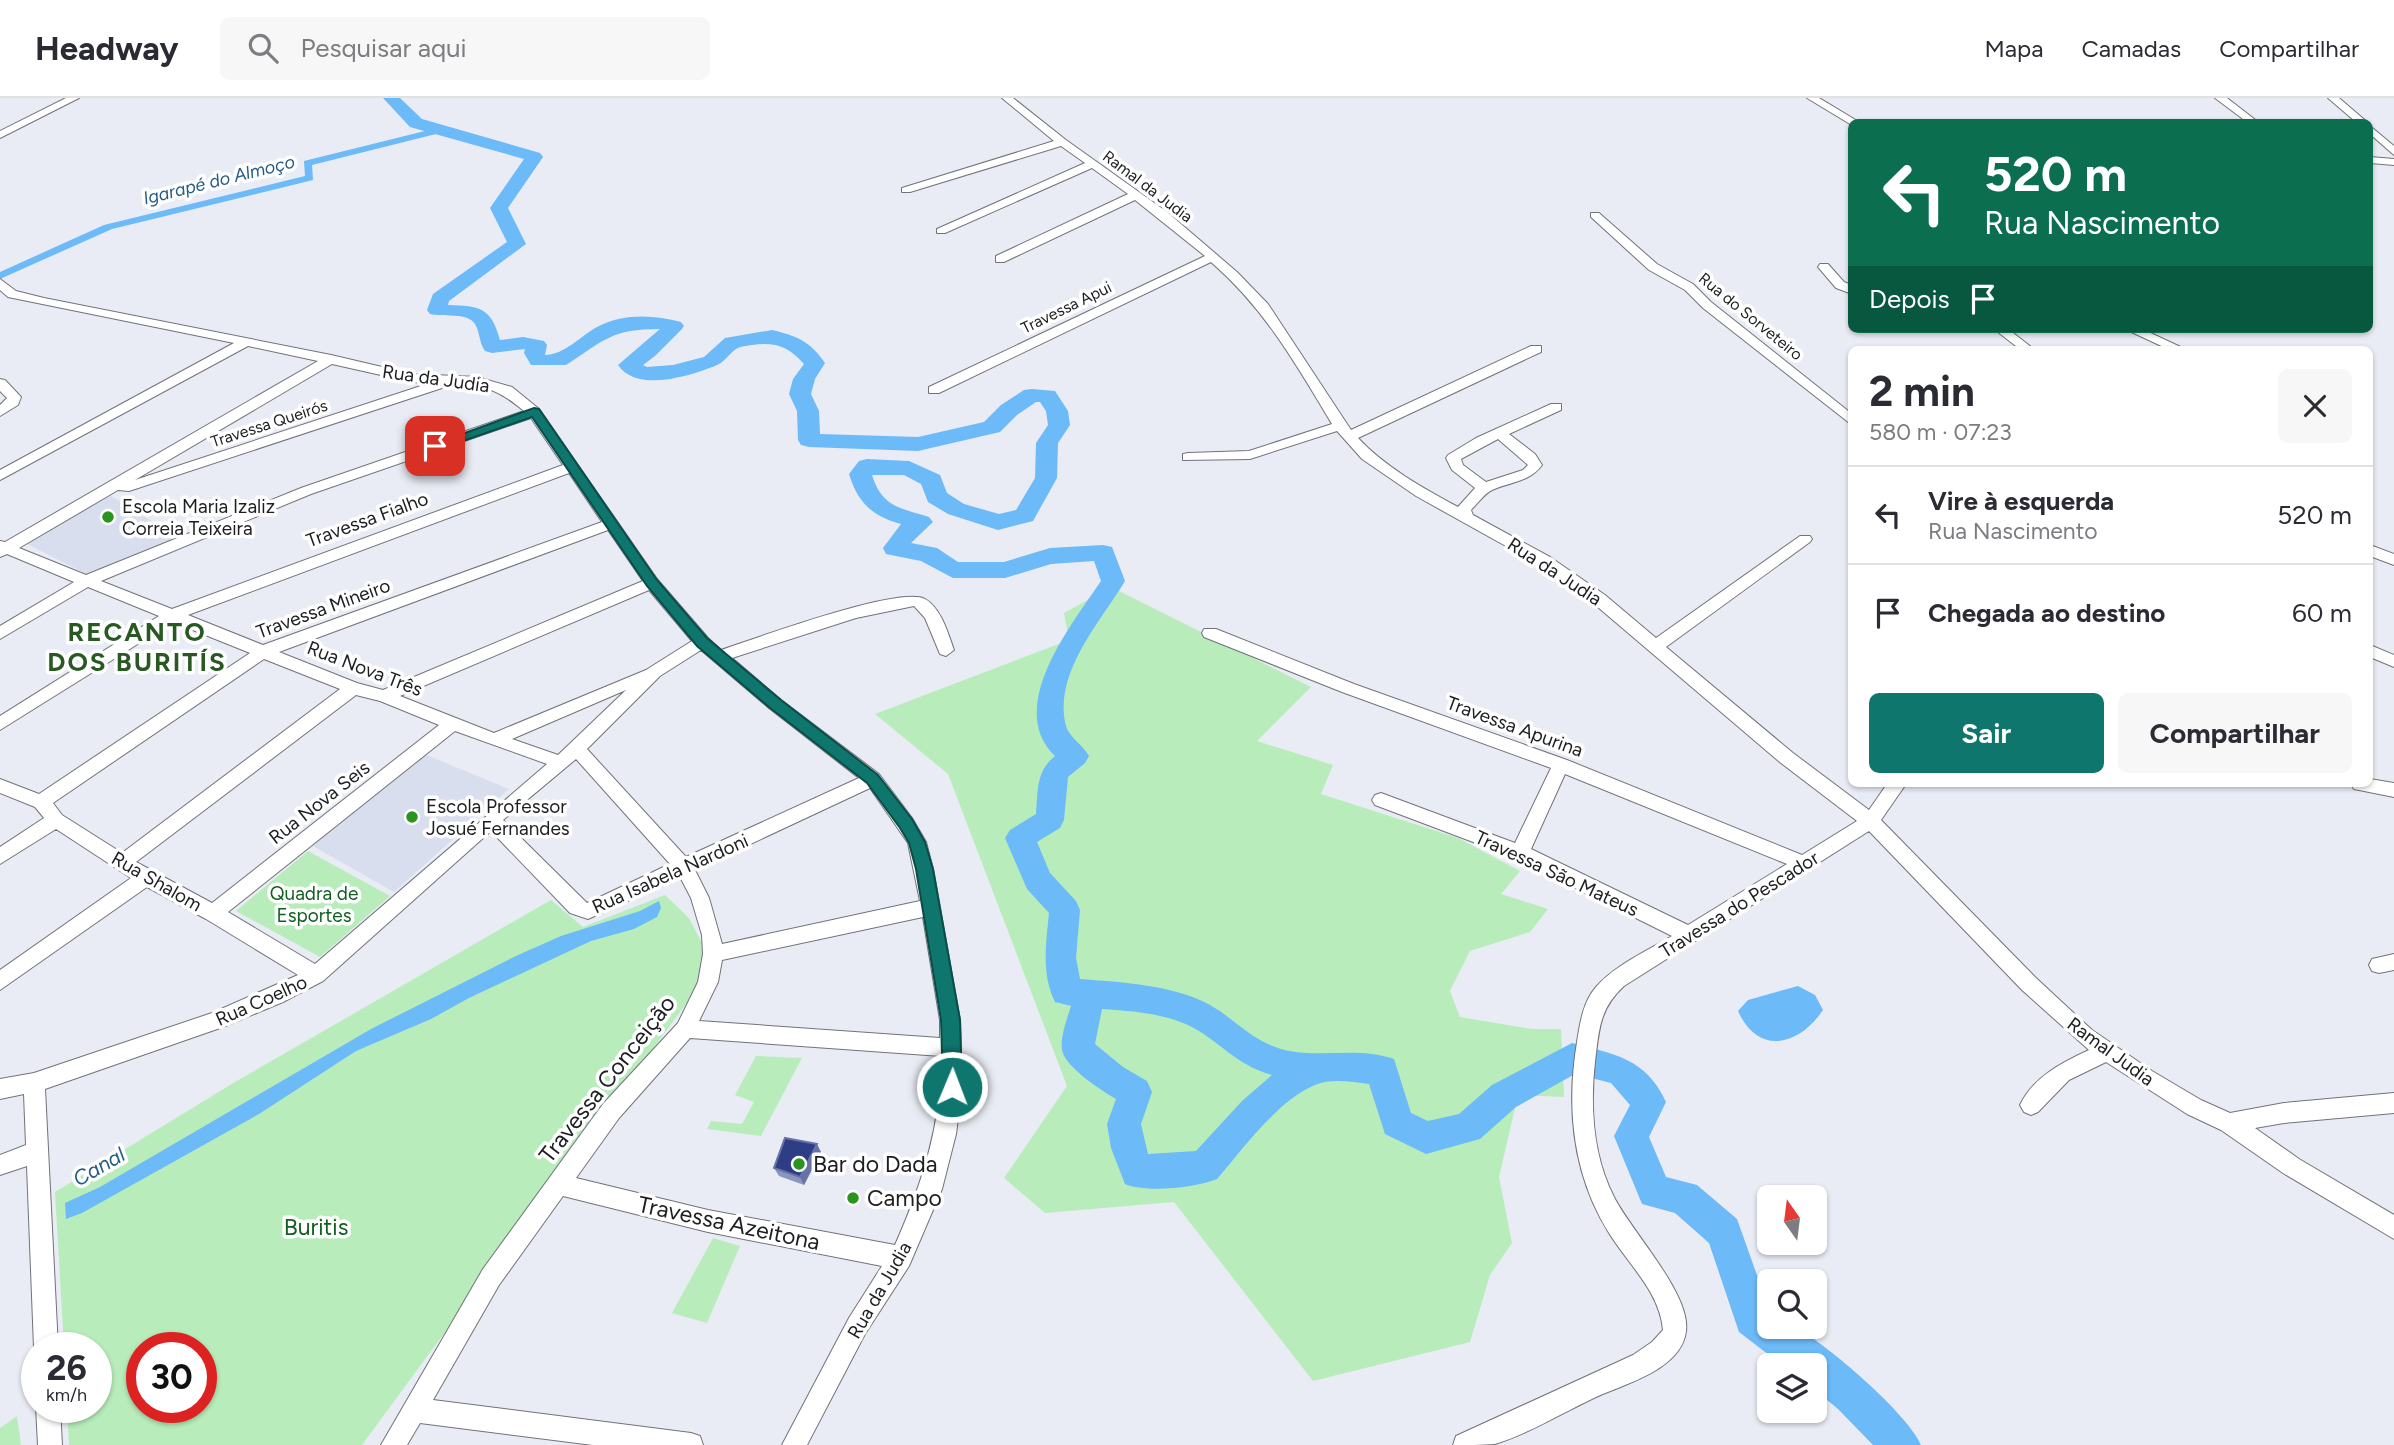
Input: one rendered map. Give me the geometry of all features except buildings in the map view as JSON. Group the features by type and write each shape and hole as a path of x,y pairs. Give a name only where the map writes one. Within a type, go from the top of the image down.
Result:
{"street":[{"path":"0,135 75,98"},
{"name":"Ramal da Judia","path":"1007,98 1062,142 1163,214 1213,257 1264,307"},
{"path":"1812,98 1849,119"},
{"path":"2220,98 2249,119"},
{"path":"2333,98 2358,119"},
{"path":"2373,132 2394,152"},
{"path":"906,190 1062,142"},
{"path":"2373,160 2394,162"},
{"path":"941,231 1093,164"},
{"path":"1000,259 1136,195"},
{"name":"Rua do Sorveteiro","path":"1595,215 1653,267 1689,287 1707,305 1848,418"},
{"name":"Travessa Apui","path":"934,390 1213,257"},
{"path":"1824,267 1840,285 1848,288"},
{"name":"Rua da Judia","path":"1,286 12,294 43,302 331,359 412,378 477,381 507,390 534,412 652,583 702,642 775,704 873,779 917,842 953,1048 952,1087 946,1134 931,1189 901,1258 857,1326 794,1445"},
{"name":"Rua da Judia","path":"1264,307 1293,348 1344,432 1367,456 1421,493 1509,540 1563,573 1656,646 1787,758 1871,821"},
{"path":"2006,333 2023,346"},
{"path":"2141,333 2171,346"},
{"path":"0,476 246,342"},
{"path":"1188,457 1250,455 1344,432 1536,349"},
{"name":"Travessa Queirós","path":"2,549 331,359"},
{"name":"Travessa Queirós","path":"97,496 247,449 450,380"},
{"path":"0,383 12,392 13,402 0,412"},
{"path":"1484,488 1457,467 1452,462 1453,458 1556,407"},
{"path":"0,633 88,580 306,491 534,412"},
{"path":"1466,519 1464,509 1484,488 1528,473 1535,465 1530,457 1499,433"},
{"name":"Travessa Fialho","path":"0,724 170,615 572,467"},
{"name":"Travessa Mineiro","path":"41,802 264,651 610,524"},
{"path":"1656,646 1805,539"},
{"name":"Rua Nova Três","path":"2,549 88,580 353,688 384,696 494,740 568,755"},
{"path":"2373,551 2394,559"},
{"path":"384,696 652,583"},
{"path":"720,656 862,611 910,600 920,603 926,610 946,650"},
{"name":"Travessa Apurina","path":"1210,633 1348,688 1561,765 1803,863"},
{"name":"Rua Coelho","path":"0,1089 34,1083 245,1010 316,975 568,755 654,672 702,642"},
{"path":"2373,652 2394,661"},
{"path":"494,740 654,672"},
{"path":"122,863 353,688"},
{"name":"Rua Nova Seis","path":"213,913 452,724"},
{"name":"Travessa Conceição","path":"393,1445 491,1277 611,1111 685,1029 708,982 713,954 708,918 685,868 568,755"},
{"path":"1520,852 1561,765"},
{"name":"Rua Isabela Nardoni","path":"491,820 577,907 588,911 873,779"},
{"name":"Rua Shalom","path":"0,786 41,802 56,820 122,863 213,913 316,975"},
{"path":"2373,786 2394,790"},
{"name":"Travessa do Pescador","path":"1465,1445 1642,1363 1669,1343 1674,1335 1676,1325 1668,1302 1614,1221 1591,1168 1584,1137 1581,1088 1590,1029 1596,1004 1603,993 1617,981 1871,821 1895,787"},
{"name":"Travessa São Mateus","path":"1381,800 1520,852 1691,936"},
{"path":"0,857 56,820"},
{"name":"Ramal Judia","path":"1871,821 2037,992 2085,1036 2194,1107 2229,1123 2291,1166 2394,1228"},
{"path":"0,981 146,878"},
{"path":"713,954 930,907"},
{"path":"685,1029 953,1048"},
{"path":"2031,1105 2062,1073 2107,1052"},
{"path":"34,1083 45,1332"},
{"path":"2229,1123 2284,1113 2394,1103"},
{"path":"0,1165 36,1153"},
{"name":"Travessa Azeitona","path":"558,1184 708,1221 901,1258"},
{"path":"415,1410 691,1445"},
{"path":"49,1423 50,1445"}],"shaded area":[{"name":"Escola Maria Izaliz Correia Teixeira","path":"111,496 178,537 90,576 23,542"},
{"name":"Escola Professor Josué Fernandes","path":"424,754 509,789 394,892 311,845"}],"green space":[{"path":"1111,587 1311,687 1257,741 1333,765 1321,794 1458,838 1520,871 1501,894 1548,909 1530,932 1470,951 1450,991 1460,1017 1532,1029 1561,1029 1564,1097 1518,1095 1499,1177 1512,1243 1490,1275 1470,1342 1313,1381 1174,1202 1045,1213 1004,1178 1067,1086 948,774 875,714 1069,640 1064,613"},
{"name":"Quadra de Esportes","path":"308,851 390,896 320,957 236,911"},
{"name":"Buritis","path":"665,895 689,918 706,951 694,993 362,1445 69,1445 68,1423 112,1423 112,1332 63,1332 55,1192 235,1082 551,900 583,927"},
{"path":"756,1056 802,1058 761,1136 707,1129 711,1121 742,1124 754,1102 735,1095"},
{"path":"713,1238 740,1246 707,1323 672,1313"},
{"path":"17,1416 21,1445 0,1445 0,1428"}],"water":[{"path":"659,901 661,908 657,917 634,929 591,941 469,998 431,1019 356,1051 259,1114 82,1213 66,1219 65,1203 100,1187 371,1029 561,936 640,911"},
{"path":"1798,986 1815,995 1823,1010 1802,1032 1791,1038 1767,1040 1756,1035 1738,1011 1748,1000"}],"waterway":[{"path":"391,98 416,123 534,157 499,208 517,244 440,298 437,310 474,312 485,322 492,347 523,343 537,345 534,353 538,361 559,361 606,330 626,323 663,323 674,326 648,352 628,365 644,374 674,371 711,361 732,342 772,336 799,345 815,363 804,379 800,394 808,411 809,440 918,444 992,427 1009,410 1032,395 1047,396 1057,411 1059,425 1047,443 1046,478 1025,516 998,522 956,509 936,497 932,480 909,468 867,466 860,474 864,487 874,503 881,508 921,522 906,532 895,548 928,554 953,570 1005,570 1050,556 1103,553 1113,581 1065,658 1051,701 1051,722 1059,742 1075,756 1054,772 1050,820 1020,838 1038,880 1065,910 1060,958 1066,992 1142,998 1198,1014 1259,1057 1312,1069"},
{"name":"Igarapé do Almoço","path":"0,276 108,227 310,178 307,163 437,131"},
{"path":"1091,994 1082,1021 1078,1050 1111,1078 1135,1092 1124,1124 1128,1148 1137,1172 1205,1167 1267,1099 1312,1069"},
{"path":"1312,1069 1338,1066 1382,1070 1397,1123 1426,1138 1468,1128 1504,1096 1572,1058 1621,1071 1649,1102 1631,1136 1655,1192 1684,1197 1724,1232 1752,1319 1798,1353"},
{"path":"1827,1375 1852,1395 1901,1445"}],"place":[{"name":"Escola Maria Izaliz Correia Teixeira","path":"108,517"},
{"name":"Escola Professor Josué Fernandes","path":"412,817"},
{"name":"Bar do Dada","path":"799,1164"},
{"name":"Campo","path":"853,1198"}],"district":[{"name":"RECANTO DOS BURITÍS","path":"137,647"}],"route":[{"path":"435,446 534,412 652,583 702,642 775,704 873,779 917,842 924,869 950,1020 953,1048 952,1087"}],"water label":[{"name":"Canal","path":"99,1167"}]}
